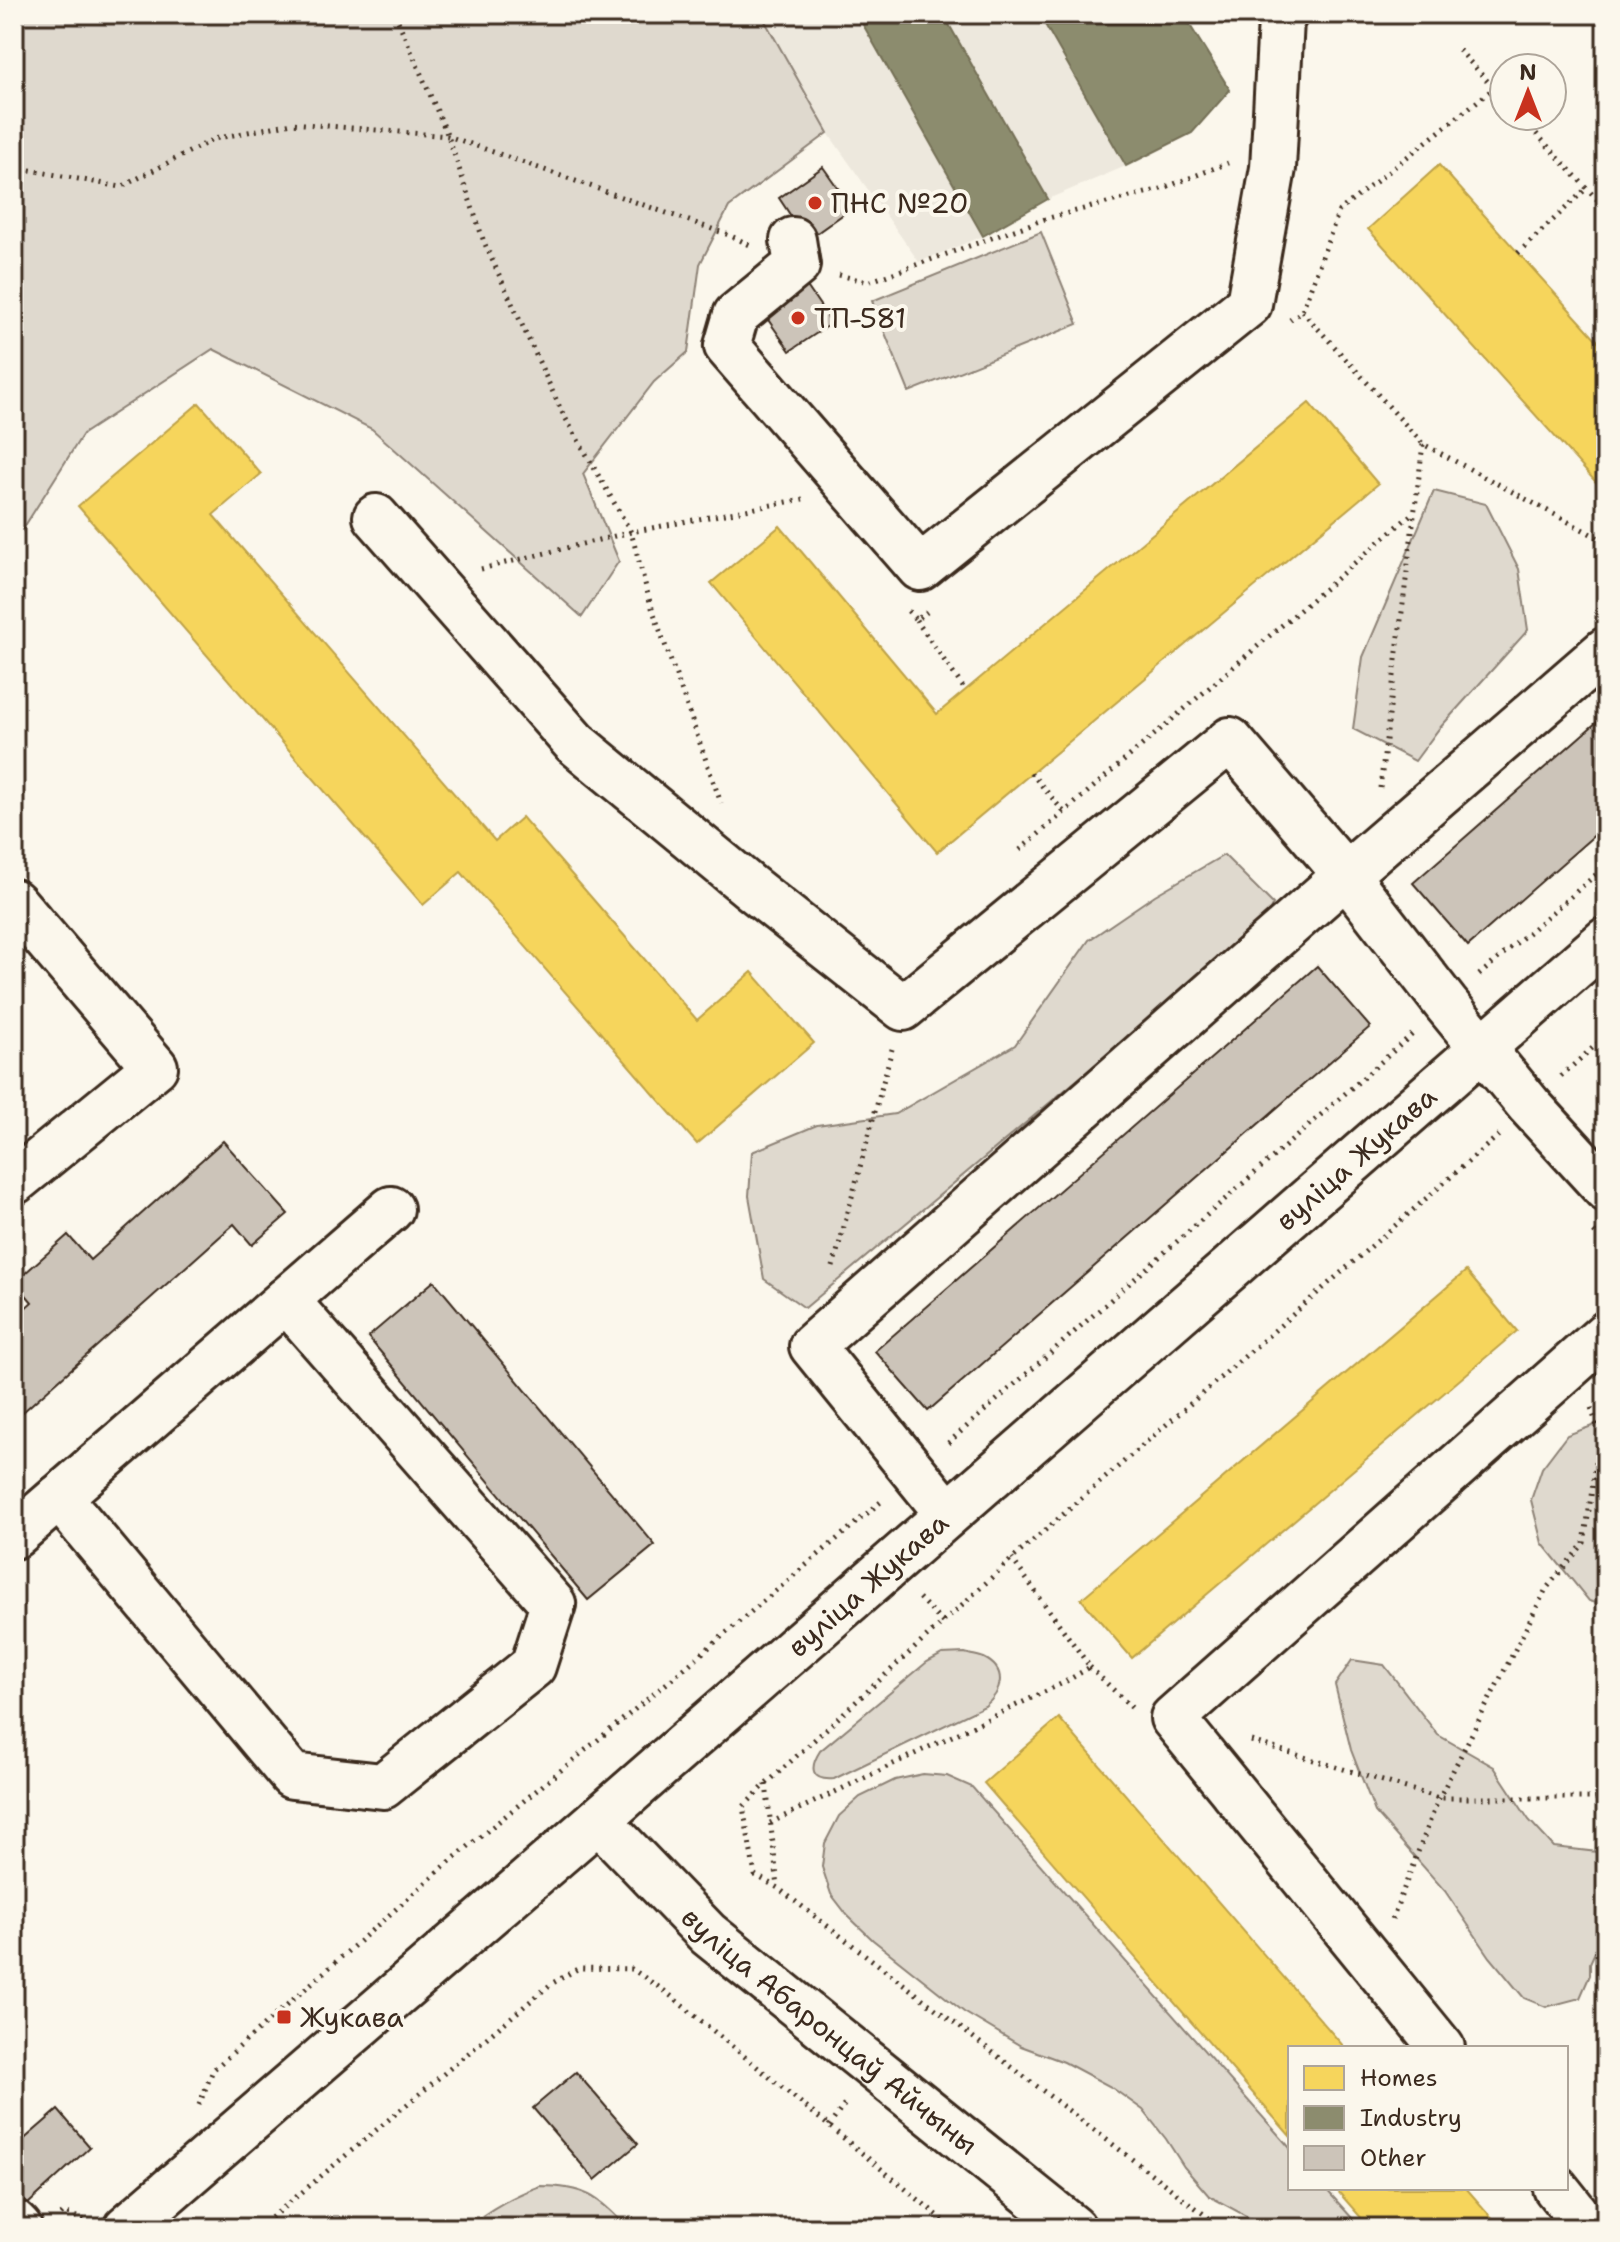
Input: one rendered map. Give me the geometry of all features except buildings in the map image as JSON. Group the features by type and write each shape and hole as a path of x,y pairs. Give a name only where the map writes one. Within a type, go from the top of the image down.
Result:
{"main road":[{"path":"795,252 736,315 727,346 920,568 1249,304 1273,168 1281,20 1285,14"},
{"path":"376,517 575,743 903,1008 1230,740 1359,864 1446,1004 1529,1105 1606,1189"},
{"path":"948,1514 812,1346 1606,650"},
{"path":"14,902 155,1067 14,1182"},
{"name":"вуліца Жукава","path":"106,2224 598,1820 1606,940"},
{"path":"14,1536 391,1209"},
{"path":"59,1497 292,1776 383,1786 533,1666 553,1604 286,1300"},
{"path":"1440,2046 1173,1718 1591,1347"},
{"name":"вуліца Абаронцаў Айчыны","path":"598,1820 708,1934 1073,2228"},
{"path":"1558,2190 1588,2228"}],"path":[{"path":"395,14 448,136 484,242 556,398 631,532 650,602 724,812"},
{"path":"1459,50 1488,82"},
{"path":"14,167 121,187 214,139 292,123 448,136 729,235 795,252 868,282 1045,219 1161,189 1274,146"},
{"path":"1535,132 1606,209"},
{"path":"1518,253 1587,188"},
{"path":"1249,304 1302,311 1423,444 1606,542"},
{"path":"1359,864 1423,444"},
{"path":"432,581 631,532 851,490"},
{"path":"1018,852 1414,512"},
{"path":"916,620 965,690"},
{"path":"1031,773 1064,812"},
{"path":"198,2106 213,2070 447,1864 667,1683 914,1473 1606,866"},
{"path":"833,1269 903,1008"},
{"path":"1222,2228 778,1888 755,1875 743,1807 1012,1559 1505,1129 1606,1036"},
{"path":"1374,1965 1439,1798 1546,1589 1584,1543 1600,1436 1591,1347"},
{"path":"770,1823 1065,1682 1090,1667 1012,1559"},
{"path":"1128,1704 1173,1718"},
{"path":"1247,1740 1439,1798 1606,1798"},
{"path":"766,1784 778,1888"},
{"path":"259,2228 551,1984 579,1968 632,1969 654,1984 953,2228"},
{"path":"29,2224 64,2212 106,2224"}],"shaded area":[{"path":"14,14 761,14 828,133 729,207 700,264 688,352 654,382 583,474 619,561 582,617 372,429 213,349 83,434 14,543"},
{"path":"761,14 1183,14 1230,90 1192,133 1126,166 1048,199 983,236 919,262 828,133"},
{"path":"1041,232 1078,324 909,392 872,301"},
{"path":"1434,491 1486,504 1519,569 1528,630 1438,730 1415,761 1353,729 1363,657"},
{"path":"1224,855 1273,904 1263,924 805,1308 764,1279 749,1196 752,1152 817,1125 895,1114 1015,1045 1089,940 1155,895"},
{"path":"1606,1421 1606,1606 1589,1601 1542,1543 1531,1500 1542,1468 1567,1435"},
{"path":"965,1653 984,1658 997,1669 998,1688 985,1706 834,1779 817,1776 814,1763 820,1751 927,1662 942,1654"},
{"path":"1352,1660 1384,1665 1438,1735 1494,1767 1529,1820 1554,1847 1606,1853 1606,1928 1590,1963 1590,1975 1580,1998 1546,2007 1524,1998 1490,1957 1445,1891 1375,1812 1351,1750 1335,1685"},
{"path":"923,1774 947,1776 972,1787 1288,2146 1288,2190 1327,2190 1361,2228 1268,2228 1209,2196 1143,2110 1111,2087 1064,2062 1021,2046 964,2012 873,1940 848,1916 831,1894 822,1867 825,1843 839,1816 860,1797 895,1780"},
{"path":"540,2186 568,2188 589,2195 608,2208 627,2228 466,2228 502,2204"}],"place":[{"name":"ПНС №20","path":"815,203"},
{"name":"ТП-581","path":"798,318"},
{"name":"Жукава","path":"284,2017"}]}
